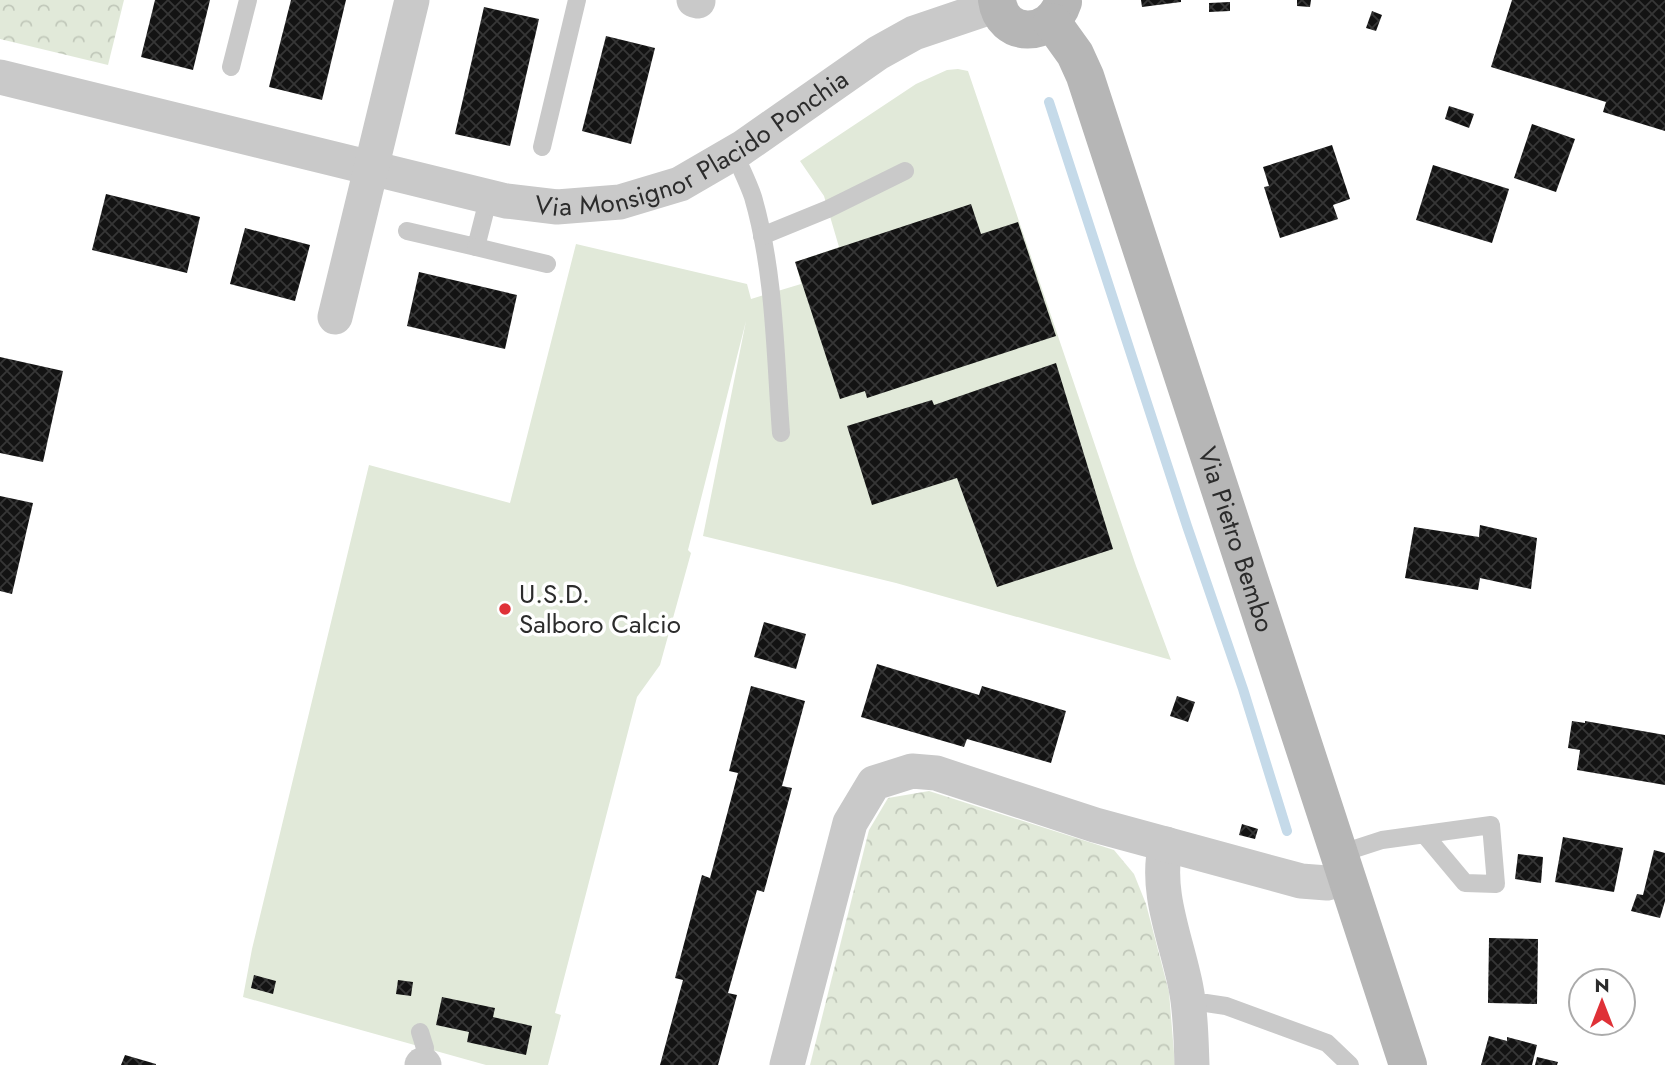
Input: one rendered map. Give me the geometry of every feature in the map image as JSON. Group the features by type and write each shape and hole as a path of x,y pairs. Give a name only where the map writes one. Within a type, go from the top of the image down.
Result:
{"main road":[{"name":"Via Pietro Bembo","path":"997,3 1010,24 1032,30 1058,11 1085,76 1408,1065"}],"street":[{"path":"335,317 412,0"},
{"name":"Via Monsignor Placido Ponchia","path":"0,77 489,196 557,207 620,202 680,184 734,152 878,53 914,33 997,3"},
{"path":"787,1065 850,823 874,783 912,771 936,773 1095,825 1301,881 1326,883 1343,866"},
{"path":"1166,844 1161,867 1163,893 1189,1005 1192,1065"}],"lane":[{"path":"232,67 248,0"},
{"name":"Via Monsignor Placido Ponchia","path":"542,147 577,0"},
{"path":"734,152 752,195 762,236 771,293 781,433"},
{"path":"762,236 828,209 905,171"},
{"path":"476,247 489,196"},
{"path":"407,230 547,264"},
{"path":"1343,866 1382,840 1424,834 1491,825 1496,884 1465,883 1424,834"},
{"path":"1189,1005 1206,1003 1226,1006 1327,1043 1350,1065"}],"green space":[{"path":"0,0 124,0 108,65 0,39"},
{"path":"947,70 968,71 1136,566 1171,660 896,583 703,536 746,321 688,550 691,553 660,665 637,697 555,1013 561,1015 548,1065 486,1065 243,997 252,949 369,465 510,503 576,244 747,284 751,299 801,284 796,262 839,247 824,196 800,161 916,84"},
{"path":"929,791 1114,850 1134,874 1146,904 1169,992 1175,1065 810,1065 869,830 888,798"}],"building":[{"path":"155,0 210,0 193,70 141,57"},
{"path":"291,0 346,0 322,100 269,87"},
{"path":"1141,0 1181,0 1181,2 1142,7"},
{"path":"1297,0 1311,0 1310,7 1297,6"},
{"path":"1512,0 1665,0 1665,131 1603,112 1606,102 1491,67"},
{"path":"1230,2 1230,11 1209,12 1209,3"},
{"path":"484,7 539,19 510,146 455,134"},
{"path":"1372,11 1382,15 1376,31 1366,28"},
{"path":"606,36 655,48 631,144 582,131"},
{"path":"1449,106 1474,114 1469,128 1445,119"},
{"path":"1532,124 1575,139 1556,192 1514,178"},
{"path":"1332,145 1350,199 1333,205 1338,219 1280,238 1264,187 1269,186 1263,167"},
{"path":"1433,165 1509,189 1492,243 1416,220"},
{"path":"106,194 200,217 187,273 92,250"},
{"path":"971,204 981,234 1018,222 1056,336 867,398 865,391 840,399 795,262"},
{"path":"245,228 310,245 295,301 230,284"},
{"path":"419,272 517,295 505,349 407,326"},
{"path":"0,357 63,371 43,462 0,453"},
{"path":"1056,363 1113,549 997,587 957,478 872,505 847,426 932,400 934,405"},
{"path":"0,496 33,503 12,594 0,591"},
{"path":"1480,525 1537,538 1531,589 1480,578 1478,590 1405,578 1414,527 1479,537"},
{"path":"764,622 806,634 796,669 754,657"},
{"path":"877,664 979,695 982,686 1066,711 1051,763 967,739 964,747 861,717"},
{"path":"751,686 805,701 782,786 792,788 764,892 757,890 728,993 737,995 718,1065 660,1065 683,980 675,978 702,875 710,878 738,773 729,771"},
{"path":"1177,696 1195,702 1188,722 1170,716"},
{"path":"1572,721 1665,735 1665,785 1577,770 1580,750 1568,748"},
{"path":"1242,824 1258,829 1255,839 1239,835"},
{"path":"1563,837 1623,848 1614,892 1555,882"},
{"path":"1654,850 1665,853 1665,901 1660,918 1631,911 1637,894 1643,895"},
{"path":"1518,854 1543,857 1541,883 1515,879"},
{"path":"1489,938 1538,939 1537,1004 1488,1003"},
{"path":"254,975 276,981 273,994 251,988"},
{"path":"398,980 413,982 411,996 396,994"},
{"path":"442,997 495,1008 493,1017 532,1026 526,1055 467,1042 469,1032 436,1025"},
{"path":"1489,1036 1507,1041 1507,1037 1537,1045 1532,1065 1481,1065"},
{"path":"125,1055 156,1064 156,1065 121,1065"},
{"path":"1537,1057 1558,1062 1557,1065 1535,1065"}],"waterway":[{"path":"1049,102 1243,689 1287,831"}],"place":[{"name":"U.S.D. Salboro Calcio","path":"505,609"}]}
